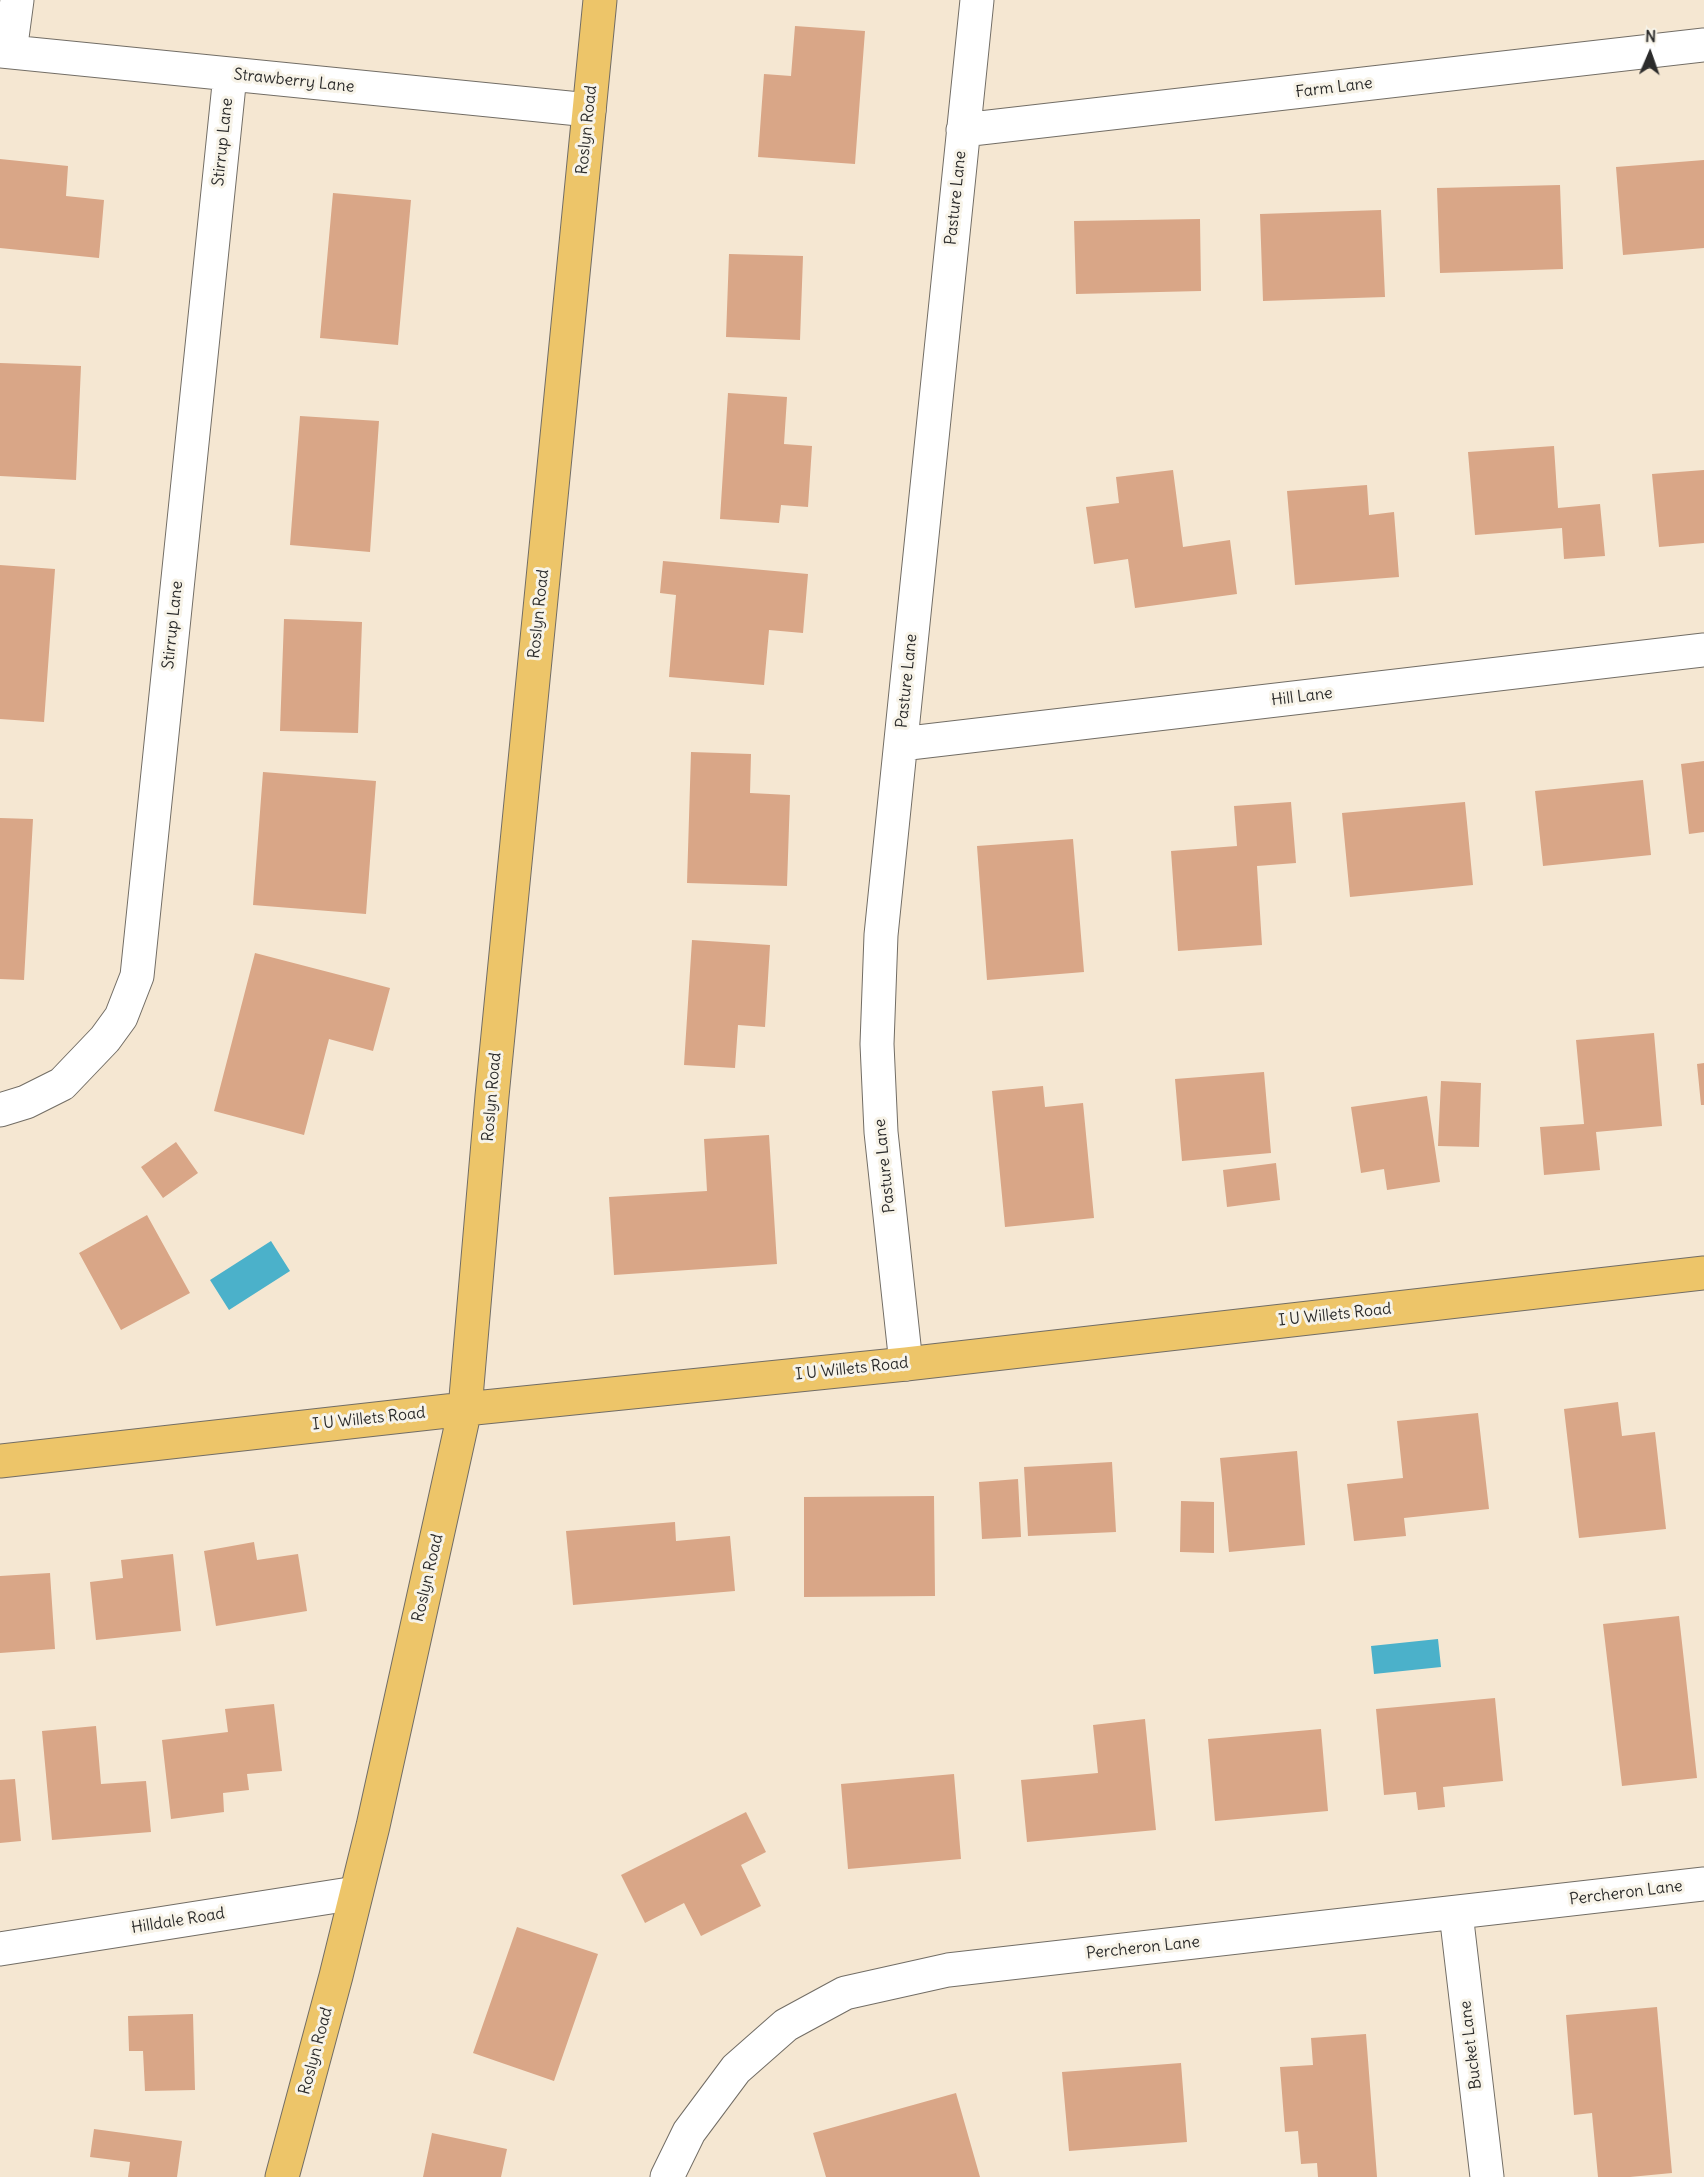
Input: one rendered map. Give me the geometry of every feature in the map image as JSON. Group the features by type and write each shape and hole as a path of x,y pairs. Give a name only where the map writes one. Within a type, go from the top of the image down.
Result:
{"main road":[{"name":"Roslyn Road","path":"282,2177 356,1893 465,1409 492,1096 600,0"},
{"name":"I U Willets Road","path":"0,1461 465,1409 906,1364 1704,1273"}],"street":[{"path":"5,51 17,0"},
{"name":"Pasture Lane","path":"906,1364 880,1132 877,1044 881,935 977,0"},
{"name":"Farm Lane","path":"963,130 1704,45"},
{"name":"Strawberry Lane","path":"5,51 589,110"},
{"name":"Stirrup Lane","path":"0,1110 26,1102 62,1084 105,1039 121,1017 137,976 230,75"},
{"name":"Hill Lane","path":"901,744 1704,650"},
{"name":"Percheron Lane","path":"667,2177 689,2132 736,2069 786,2025 845,1993 948,1970 1704,1884"},
{"name":"Hilldale Road","path":"0,1949 356,1893"},
{"name":"Bucket Lane","path":"1456,1913 1487,2177"}],"water":[{"path":"271,1241 290,1271 229,1310 210,1280"},
{"path":"1438,1639 1441,1667 1374,1674 1371,1646"}],"building":[{"path":"795,26 865,31 855,164 758,157 764,74 791,76"},
{"path":"0,159 68,166 66,196 104,200 99,258 0,248"},
{"path":"1704,160 1704,248 1623,255 1616,167"},
{"path":"1560,185 1563,269 1440,273 1437,188"},
{"path":"333,193 411,200 398,345 320,338"},
{"path":"1381,210 1385,297 1263,301 1260,214"},
{"path":"1200,219 1201,291 1076,294 1074,221"},
{"path":"729,254 803,256 800,340 726,337"},
{"path":"0,363 81,366 76,480 0,476"},
{"path":"728,393 787,397 784,444 812,446 808,507 781,505 779,523 720,519"},
{"path":"300,416 379,421 370,552 290,545"},
{"path":"1554,446 1558,508 1600,504 1605,556 1564,559 1562,528 1475,535 1468,452"},
{"path":"1173,470 1183,547 1230,540 1237,594 1135,608 1128,559 1094,564 1086,507 1119,503 1116,477"},
{"path":"1704,470 1704,543 1659,547 1652,474"},
{"path":"1367,485 1369,515 1394,512 1399,577 1295,585 1287,491"},
{"path":"663,561 808,574 803,633 769,630 764,685 669,677 676,595 660,593"},
{"path":"0,565 55,569 44,722 0,719"},
{"path":"284,619 362,622 358,733 280,731"},
{"path":"691,752 751,754 750,793 790,795 787,886 687,883"},
{"path":"1704,761 1704,832 1689,834 1681,764"},
{"path":"263,772 376,781 366,914 253,905"},
{"path":"1643,780 1651,855 1543,866 1535,791"},
{"path":"1291,802 1296,863 1257,866 1262,945 1178,951 1171,851 1237,846 1234,806"},
{"path":"1465,802 1473,885 1350,897 1342,813"},
{"path":"0,818 33,819 24,980 0,979"},
{"path":"1073,839 1084,972 987,980 977,846"},
{"path":"692,940 770,945 765,1027 738,1025 735,1068 684,1065"},
{"path":"255,953 390,988 373,1051 329,1039 304,1135 214,1111"},
{"path":"1654,1033 1662,1126 1596,1132 1600,1170 1544,1175 1540,1127 1584,1124 1576,1040"},
{"path":"1704,1063 1704,1105 1701,1105 1697,1064"},
{"path":"1264,1072 1271,1153 1182,1161 1175,1079"},
{"path":"1441,1081 1481,1083 1479,1147 1438,1146"},
{"path":"1043,1086 1045,1107 1083,1103 1094,1218 1005,1227 992,1091"},
{"path":"1427,1096 1440,1182 1387,1190 1384,1169 1361,1173 1351,1107"},
{"path":"769,1135 777,1264 614,1275 609,1197 707,1191 704,1139"},
{"path":"176,1142 198,1173 163,1198 141,1167"},
{"path":"1276,1163 1280,1200 1227,1207 1223,1170"},
{"path":"147,1215 190,1293 121,1330 79,1253"},
{"path":"1618,1402 1622,1436 1655,1432 1666,1529 1579,1538 1564,1409"},
{"path":"1478,1413 1489,1509 1404,1518 1406,1536 1354,1541 1347,1484 1403,1478 1397,1421"},
{"path":"1297,1451 1305,1545 1229,1552 1220,1458"},
{"path":"1112,1462 1116,1532 1028,1536 1024,1467"},
{"path":"1018,1479 1021,1537 982,1539 979,1482"},
{"path":"934,1496 935,1596 804,1597 804,1497"},
{"path":"1181,1501 1214,1502 1214,1553 1180,1552"},
{"path":"675,1522 676,1541 730,1536 735,1591 573,1605 566,1531"},
{"path":"254,1542 257,1560 298,1554 307,1611 216,1626 204,1551"},
{"path":"173,1554 181,1631 96,1640 90,1582 123,1578 121,1560"},
{"path":"50,1573 55,1649 0,1653 0,1576"},
{"path":"1679,1616 1697,1778 1622,1786 1603,1624"},
{"path":"1495,1698 1503,1781 1443,1787 1445,1807 1418,1810 1416,1792 1384,1795 1376,1709"},
{"path":"274,1704 282,1771 247,1774 249,1790 223,1793 224,1812 171,1819 162,1740 228,1732 225,1709"},
{"path":"1145,1719 1156,1830 1027,1842 1021,1780 1098,1773 1093,1725"},
{"path":"96,1726 101,1784 146,1781 151,1832 52,1840 42,1731"},
{"path":"1321,1729 1328,1811 1215,1821 1208,1739"},
{"path":"954,1774 961,1859 848,1869 841,1784"},
{"path":"15,1779 21,1841 0,1843 0,1780"},
{"path":"746,1812 766,1852 741,1865 761,1906 701,1936 684,1903 645,1923 621,1875"},
{"path":"517,1927 598,1954 554,2081 473,2053"},
{"path":"1657,2007 1672,2173 1598,2177 1592,2113 1574,2115 1566,2015"},
{"path":"193,2014 195,2090 145,2091 143,2051 129,2051 128,2016"},
{"path":"1366,2034 1377,2177 1318,2177 1317,2163 1301,2164 1298,2131 1285,2132 1280,2067 1313,2065 1311,2038"},
{"path":"1181,2063 1187,2142 1069,2151 1062,2072"},
{"path":"956,2093 980,2177 826,2177 813,2133"},
{"path":"94,2129 182,2141 177,2177 128,2177 130,2162 90,2157"},
{"path":"432,2133 507,2149 501,2177 423,2177"}]}
